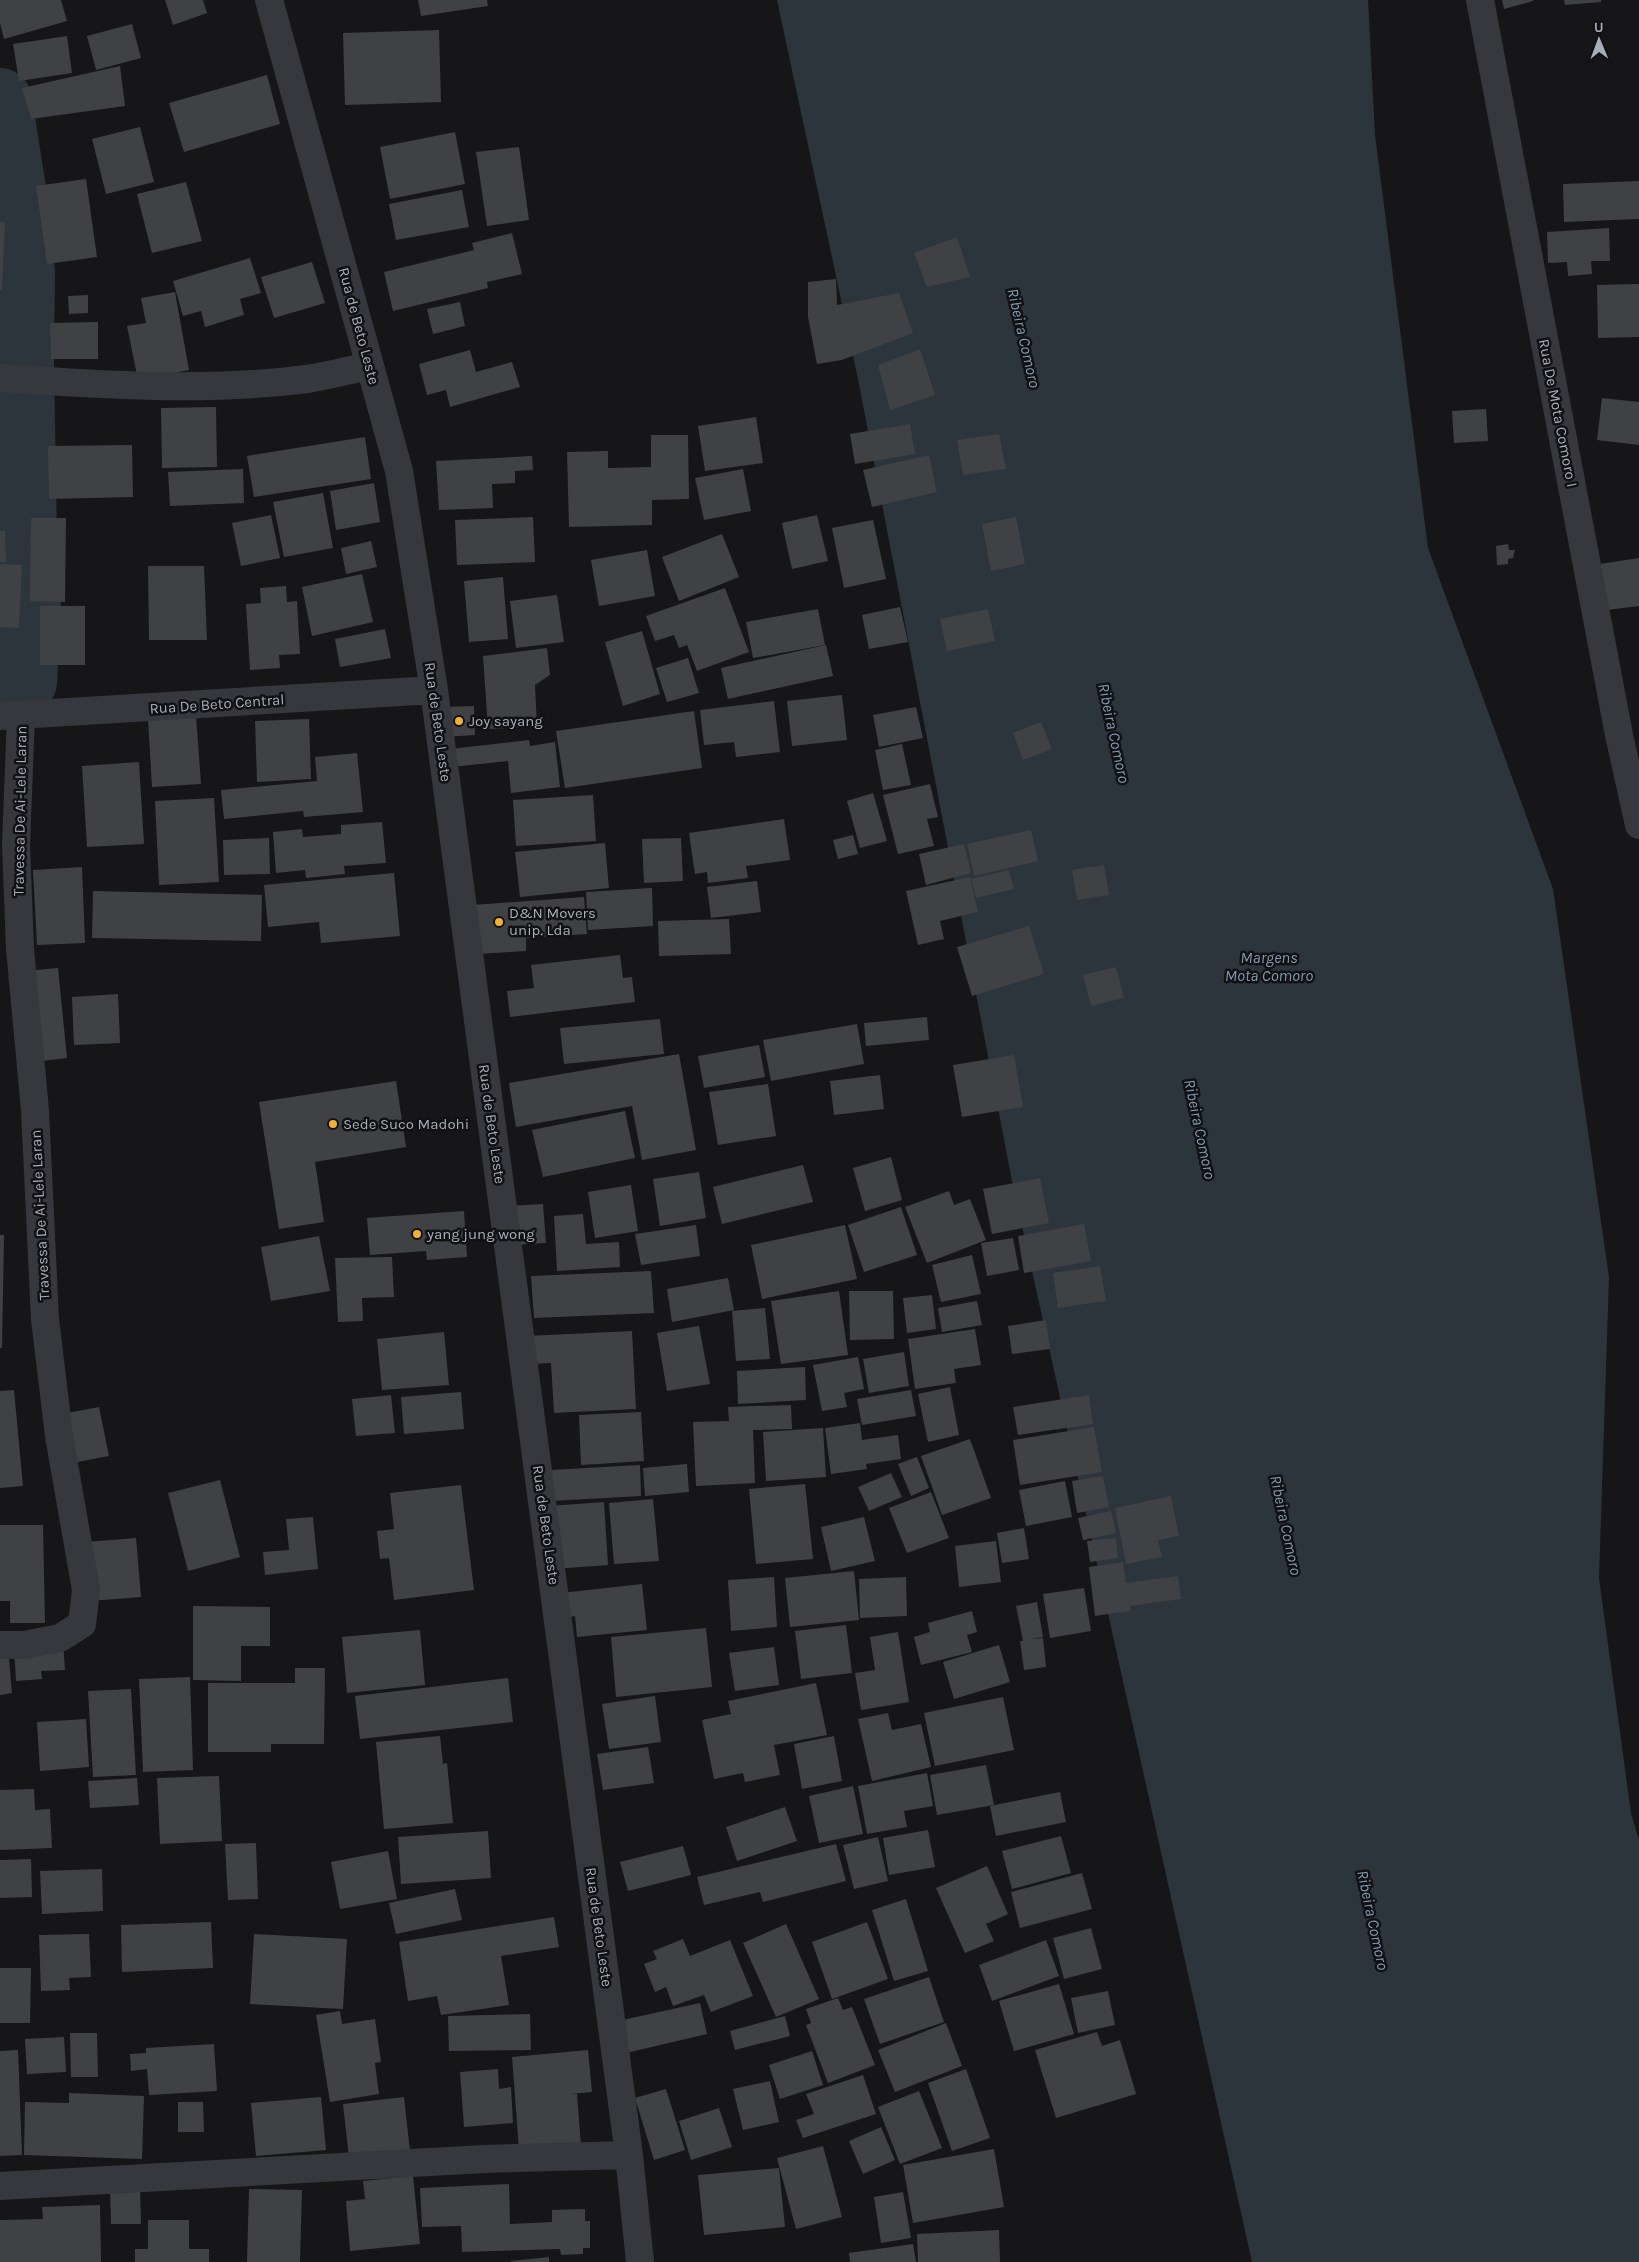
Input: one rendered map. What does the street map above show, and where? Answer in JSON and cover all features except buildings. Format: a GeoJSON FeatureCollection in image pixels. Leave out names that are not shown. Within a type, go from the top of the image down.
{"type":"FeatureCollection","features":[{"type":"Feature","properties":{"kind":"street","name":"Rua de Beto Leste"},"geometry":{"type":"LineString","coordinates":[[269,0],[399,471],[434,690],[630,2156],[640,2262]]}},
{"type":"Feature","properties":{"kind":"street","name":"Rua De Mota Comoro I"},"geometry":{"type":"LineString","coordinates":[[1480,0],[1619,735],[1639,825]]}},
{"type":"Feature","properties":{"kind":"street"},"geometry":{"type":"LineString","coordinates":[[0,378],[84,384],[212,386],[308,379],[370,366]]}},
{"type":"Feature","properties":{"kind":"street","name":"Rua De Beto Central"},"geometry":{"type":"LineString","coordinates":[[10,716],[434,690]]}},
{"type":"Feature","properties":{"kind":"street","name":"Travessa De Ai-Lele Laran"},"geometry":{"type":"LineString","coordinates":[[0,1645],[24,1645],[60,1638],[82,1624],[86,1590],[58,1436],[45,1319],[35,1110],[20,949],[10,716]]}},
{"type":"Feature","properties":{"kind":"street"},"geometry":{"type":"LineString","coordinates":[[0,2186],[484,2159],[630,2156]]}},
{"type":"Feature","properties":{"kind":"water","name":"Margens Mota Comoro"},"geometry":{"type":"Polygon","coordinates":[[[777,0],[1368,0],[1375,135],[1428,548],[1553,889],[1609,1277],[1599,1578],[1631,1813],[1639,1840],[1639,2262],[1252,2262],[1012,1181],[858,379],[777,0]]]}},
{"type":"Feature","properties":{"kind":"waterway"},"geometry":{"type":"LineString","coordinates":[[0,100],[16,202],[23,273],[22,367],[25,537],[29,605],[25,682]]}},
{"type":"Feature","properties":{"kind":"place","name":"Joy sayang"},"geometry":{"type":"Point","coordinates":[459,721]}},
{"type":"Feature","properties":{"kind":"place","name":"D&N Movers unip. Lda"},"geometry":{"type":"Point","coordinates":[499,922]}},
{"type":"Feature","properties":{"kind":"place","name":"Sede Suco Madohi"},"geometry":{"type":"Point","coordinates":[333,1124]}},
{"type":"Feature","properties":{"kind":"place","name":"yang jung wong"},"geometry":{"type":"Point","coordinates":[417,1234]}},
{"type":"Feature","properties":{"kind":"water label","name":"Ribeira Comoro"},"geometry":{"type":"Point","coordinates":[1024,338]}},
{"type":"Feature","properties":{"kind":"water label","name":"Ribeira Comoro"},"geometry":{"type":"Point","coordinates":[1114,733]}},
{"type":"Feature","properties":{"kind":"water label","name":"Ribeira Comoro"},"geometry":{"type":"Point","coordinates":[1200,1129]}},
{"type":"Feature","properties":{"kind":"water label","name":"Ribeira Comoro"},"geometry":{"type":"Point","coordinates":[1286,1525]}},
{"type":"Feature","properties":{"kind":"water label","name":"Ribeira Comoro"},"geometry":{"type":"Point","coordinates":[1373,1920]}}]}
